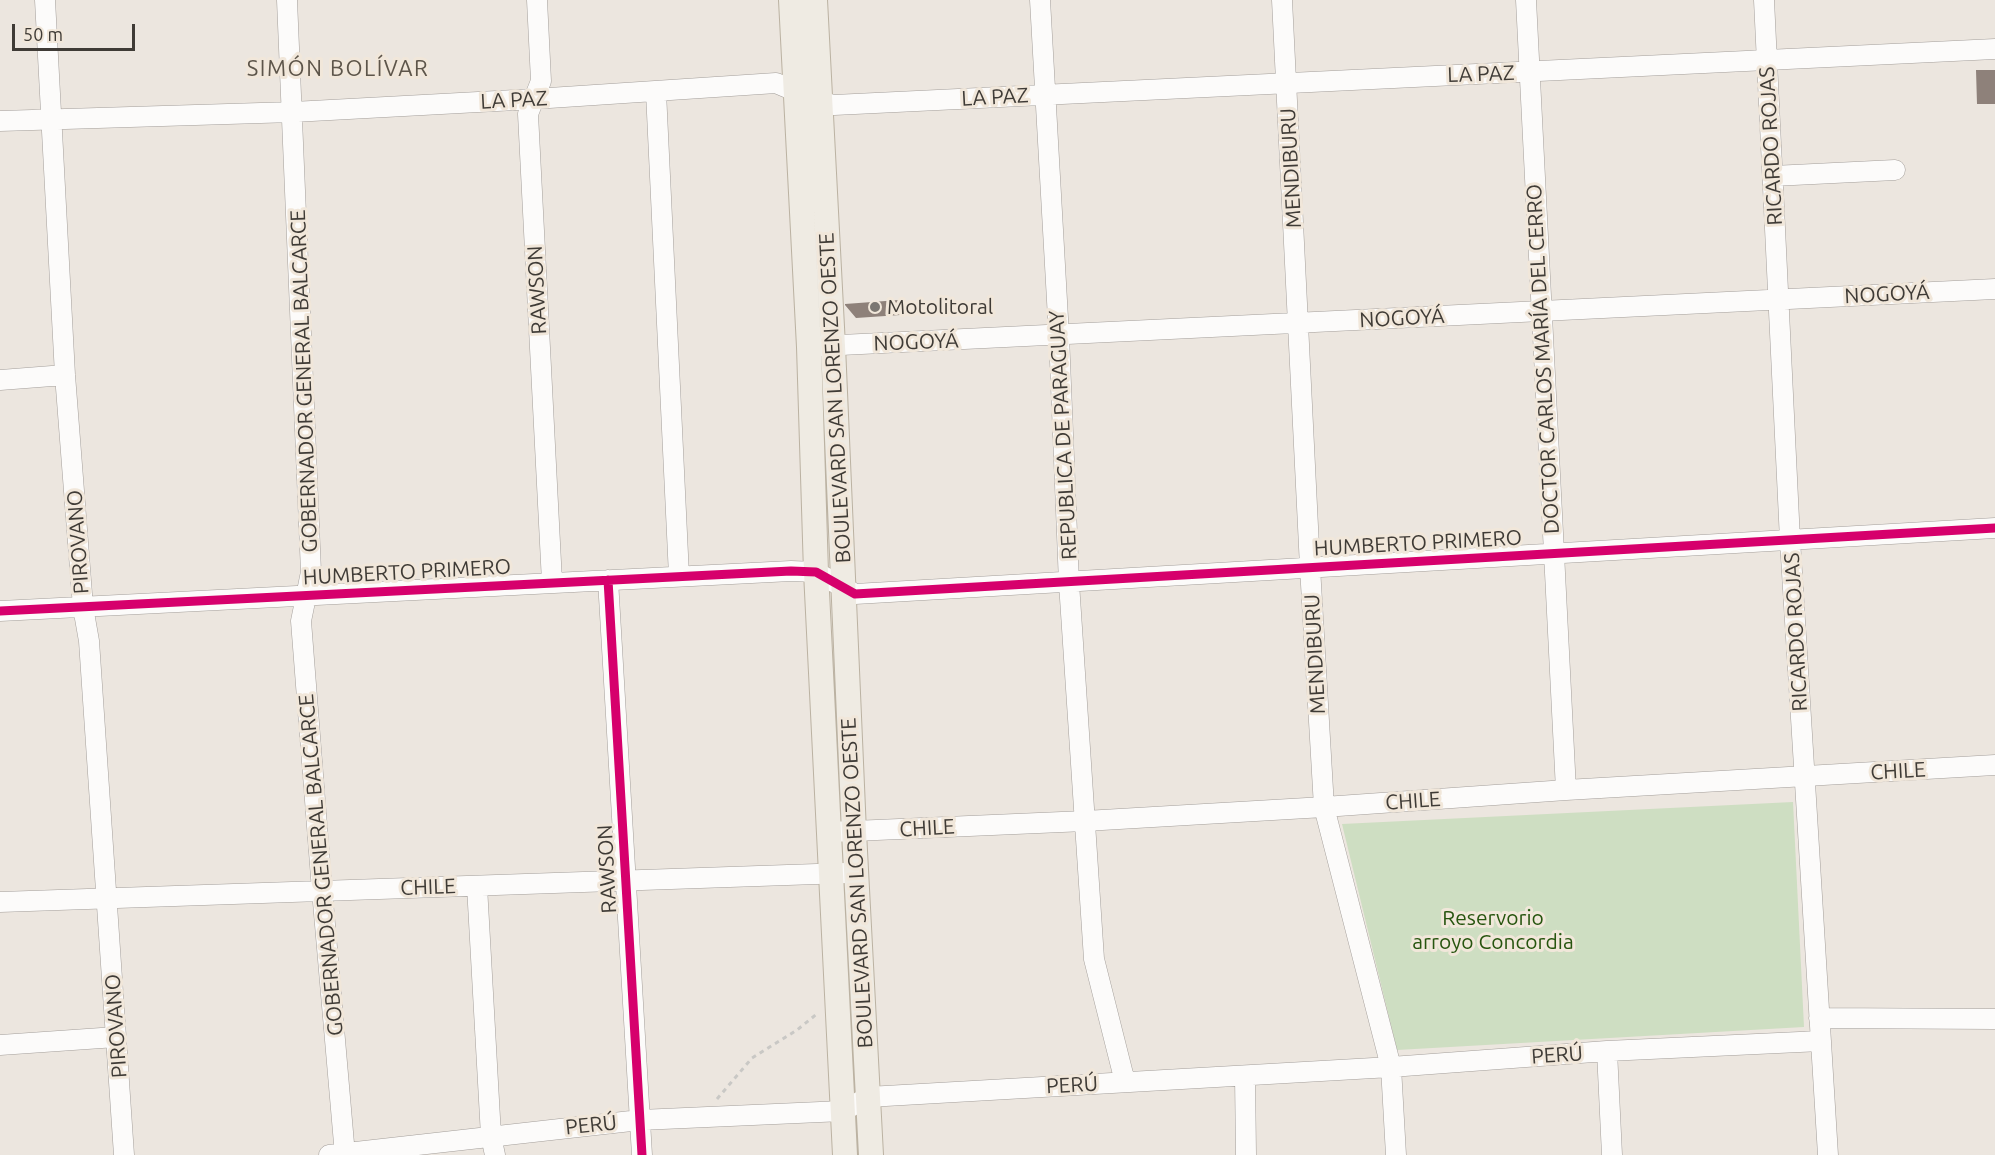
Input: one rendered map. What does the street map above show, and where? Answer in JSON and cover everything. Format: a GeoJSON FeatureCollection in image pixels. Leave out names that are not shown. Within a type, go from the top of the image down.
{"type":"FeatureCollection","features":[{"type":"Feature","properties":{"kind":"main road","name":"BOULEVARD SAN LORENZO OESTE"},"geometry":{"type":"LineString","coordinates":[[791,0],[845,1155]]}},
{"type":"Feature","properties":{"kind":"main road","name":"BOULEVARD SAN LORENZO OESTE"},"geometry":{"type":"LineString","coordinates":[[815,0],[871,1155]]}},
{"type":"Feature","properties":{"kind":"street","name":"PIROVANO"},"geometry":{"type":"LineString","coordinates":[[45,0],[65,375],[83,607],[89,640],[124,1155]]}},
{"type":"Feature","properties":{"kind":"street","name":"GOBERNADOR GENERAL BALCARCE"},"geometry":{"type":"LineString","coordinates":[[288,0],[311,572],[301,621],[340,1154]]}},
{"type":"Feature","properties":{"kind":"street","name":"RAWSON"},"geometry":{"type":"LineString","coordinates":[[537,0],[541,81],[528,114],[552,582]]}},
{"type":"Feature","properties":{"kind":"street","name":"REPUBLICA DE PARAGUAY"},"geometry":{"type":"LineString","coordinates":[[1040,0],[1059,336],[1069,583],[1094,959],[1125,1082]]}},
{"type":"Feature","properties":{"kind":"street","name":"MENDIBURU"},"geometry":{"type":"LineString","coordinates":[[1282,0],[1324,807],[1391,1067],[1396,1155]]}},
{"type":"Feature","properties":{"kind":"street","name":"DOCTOR CARLOS MARÍA DEL CERRO"},"geometry":{"type":"LineString","coordinates":[[1526,0],[1566,790]]}},
{"type":"Feature","properties":{"kind":"street","name":"RICARDO ROJAS"},"geometry":{"type":"LineString","coordinates":[[1764,0],[1790,540],[1828,1155]]}},
{"type":"Feature","properties":{"kind":"street","name":"LA PAZ"},"geometry":{"type":"LineString","coordinates":[[0,121],[293,112],[776,83],[821,102],[834,105],[1995,49]]}},
{"type":"Feature","properties":{"kind":"street"},"geometry":{"type":"LineString","coordinates":[[656,92],[679,576]]}},
{"type":"Feature","properties":{"kind":"street"},"geometry":{"type":"LineString","coordinates":[[1773,176],[1895,170]]}},
{"type":"Feature","properties":{"kind":"street","name":"NOGOYÁ"},"geometry":{"type":"LineString","coordinates":[[809,347],[1995,289]]}},
{"type":"Feature","properties":{"kind":"street"},"geometry":{"type":"LineString","coordinates":[[0,380],[65,375]]}},
{"type":"Feature","properties":{"kind":"street","name":"HUMBERTO PRIMERO"},"geometry":{"type":"LineString","coordinates":[[843,588],[855,594],[1069,583],[1995,528]]}},
{"type":"Feature","properties":{"kind":"street"},"geometry":{"type":"LineString","coordinates":[[816,572],[843,588]]}},
{"type":"Feature","properties":{"kind":"street","name":"HUMBERTO PRIMERO"},"geometry":{"type":"LineString","coordinates":[[0,611],[552,582],[816,572]]}},
{"type":"Feature","properties":{"kind":"street","name":"RAWSON"},"geometry":{"type":"LineString","coordinates":[[608,580],[642,1155]]}},
{"type":"Feature","properties":{"kind":"street","name":"CHILE"},"geometry":{"type":"LineString","coordinates":[[830,832],[1085,821],[1995,765]]}},
{"type":"Feature","properties":{"kind":"street","name":"CHILE"},"geometry":{"type":"LineString","coordinates":[[0,902],[856,873]]}},
{"type":"Feature","properties":{"kind":"street"},"geometry":{"type":"LineString","coordinates":[[477,885],[491,1136],[495,1155]]}},
{"type":"Feature","properties":{"kind":"street"},"geometry":{"type":"LineString","coordinates":[[1819,1018],[1995,1019]]}},
{"type":"Feature","properties":{"kind":"street"},"geometry":{"type":"LineString","coordinates":[[0,1045],[116,1037]]}},
{"type":"Feature","properties":{"kind":"street","name":"PERÚ"},"geometry":{"type":"LineString","coordinates":[[340,1154],[640,1120],[843,1111],[868,1097],[1391,1067],[1607,1051],[1821,1041]]}},
{"type":"Feature","properties":{"kind":"street"},"geometry":{"type":"LineString","coordinates":[[1607,1051],[1612,1155]]}},
{"type":"Feature","properties":{"kind":"street"},"geometry":{"type":"LineString","coordinates":[[1245,1076],[1246,1155]]}},
{"type":"Feature","properties":{"kind":"path"},"geometry":{"type":"LineString","coordinates":[[703,1116],[752,1058],[797,1030],[837,997]]}},
{"type":"Feature","properties":{"kind":"green space","name":"Reservorio arroyo Concordia"},"geometry":{"type":"Polygon","coordinates":[[[1793,802],[1804,1027],[1397,1050],[1342,824],[1793,802]]]}},
{"type":"Feature","properties":{"kind":"building"},"geometry":{"type":"Polygon","coordinates":[[[1976,70],[1995,70],[1995,104],[1977,104],[1976,70]]]}},
{"type":"Feature","properties":{"kind":"building","name":"Motolitoral"},"geometry":{"type":"Polygon","coordinates":[[[899,300],[900,315],[856,318],[845,305],[845,304],[899,300]]]}},
{"type":"Feature","properties":{"kind":"cycle path"},"geometry":{"type":"LineString","coordinates":[[0,611],[791,571],[816,572],[855,594],[1995,528]]}},
{"type":"Feature","properties":{"kind":"cycle path"},"geometry":{"type":"LineString","coordinates":[[608,580],[642,1155]]}},
{"type":"Feature","properties":{"kind":"place","name":"Motolitoral"},"geometry":{"type":"Point","coordinates":[875,307]}},
{"type":"Feature","properties":{"kind":"district","name":"SIMÓN BOLÍVAR"},"geometry":{"type":"Point","coordinates":[338,69]}}]}
